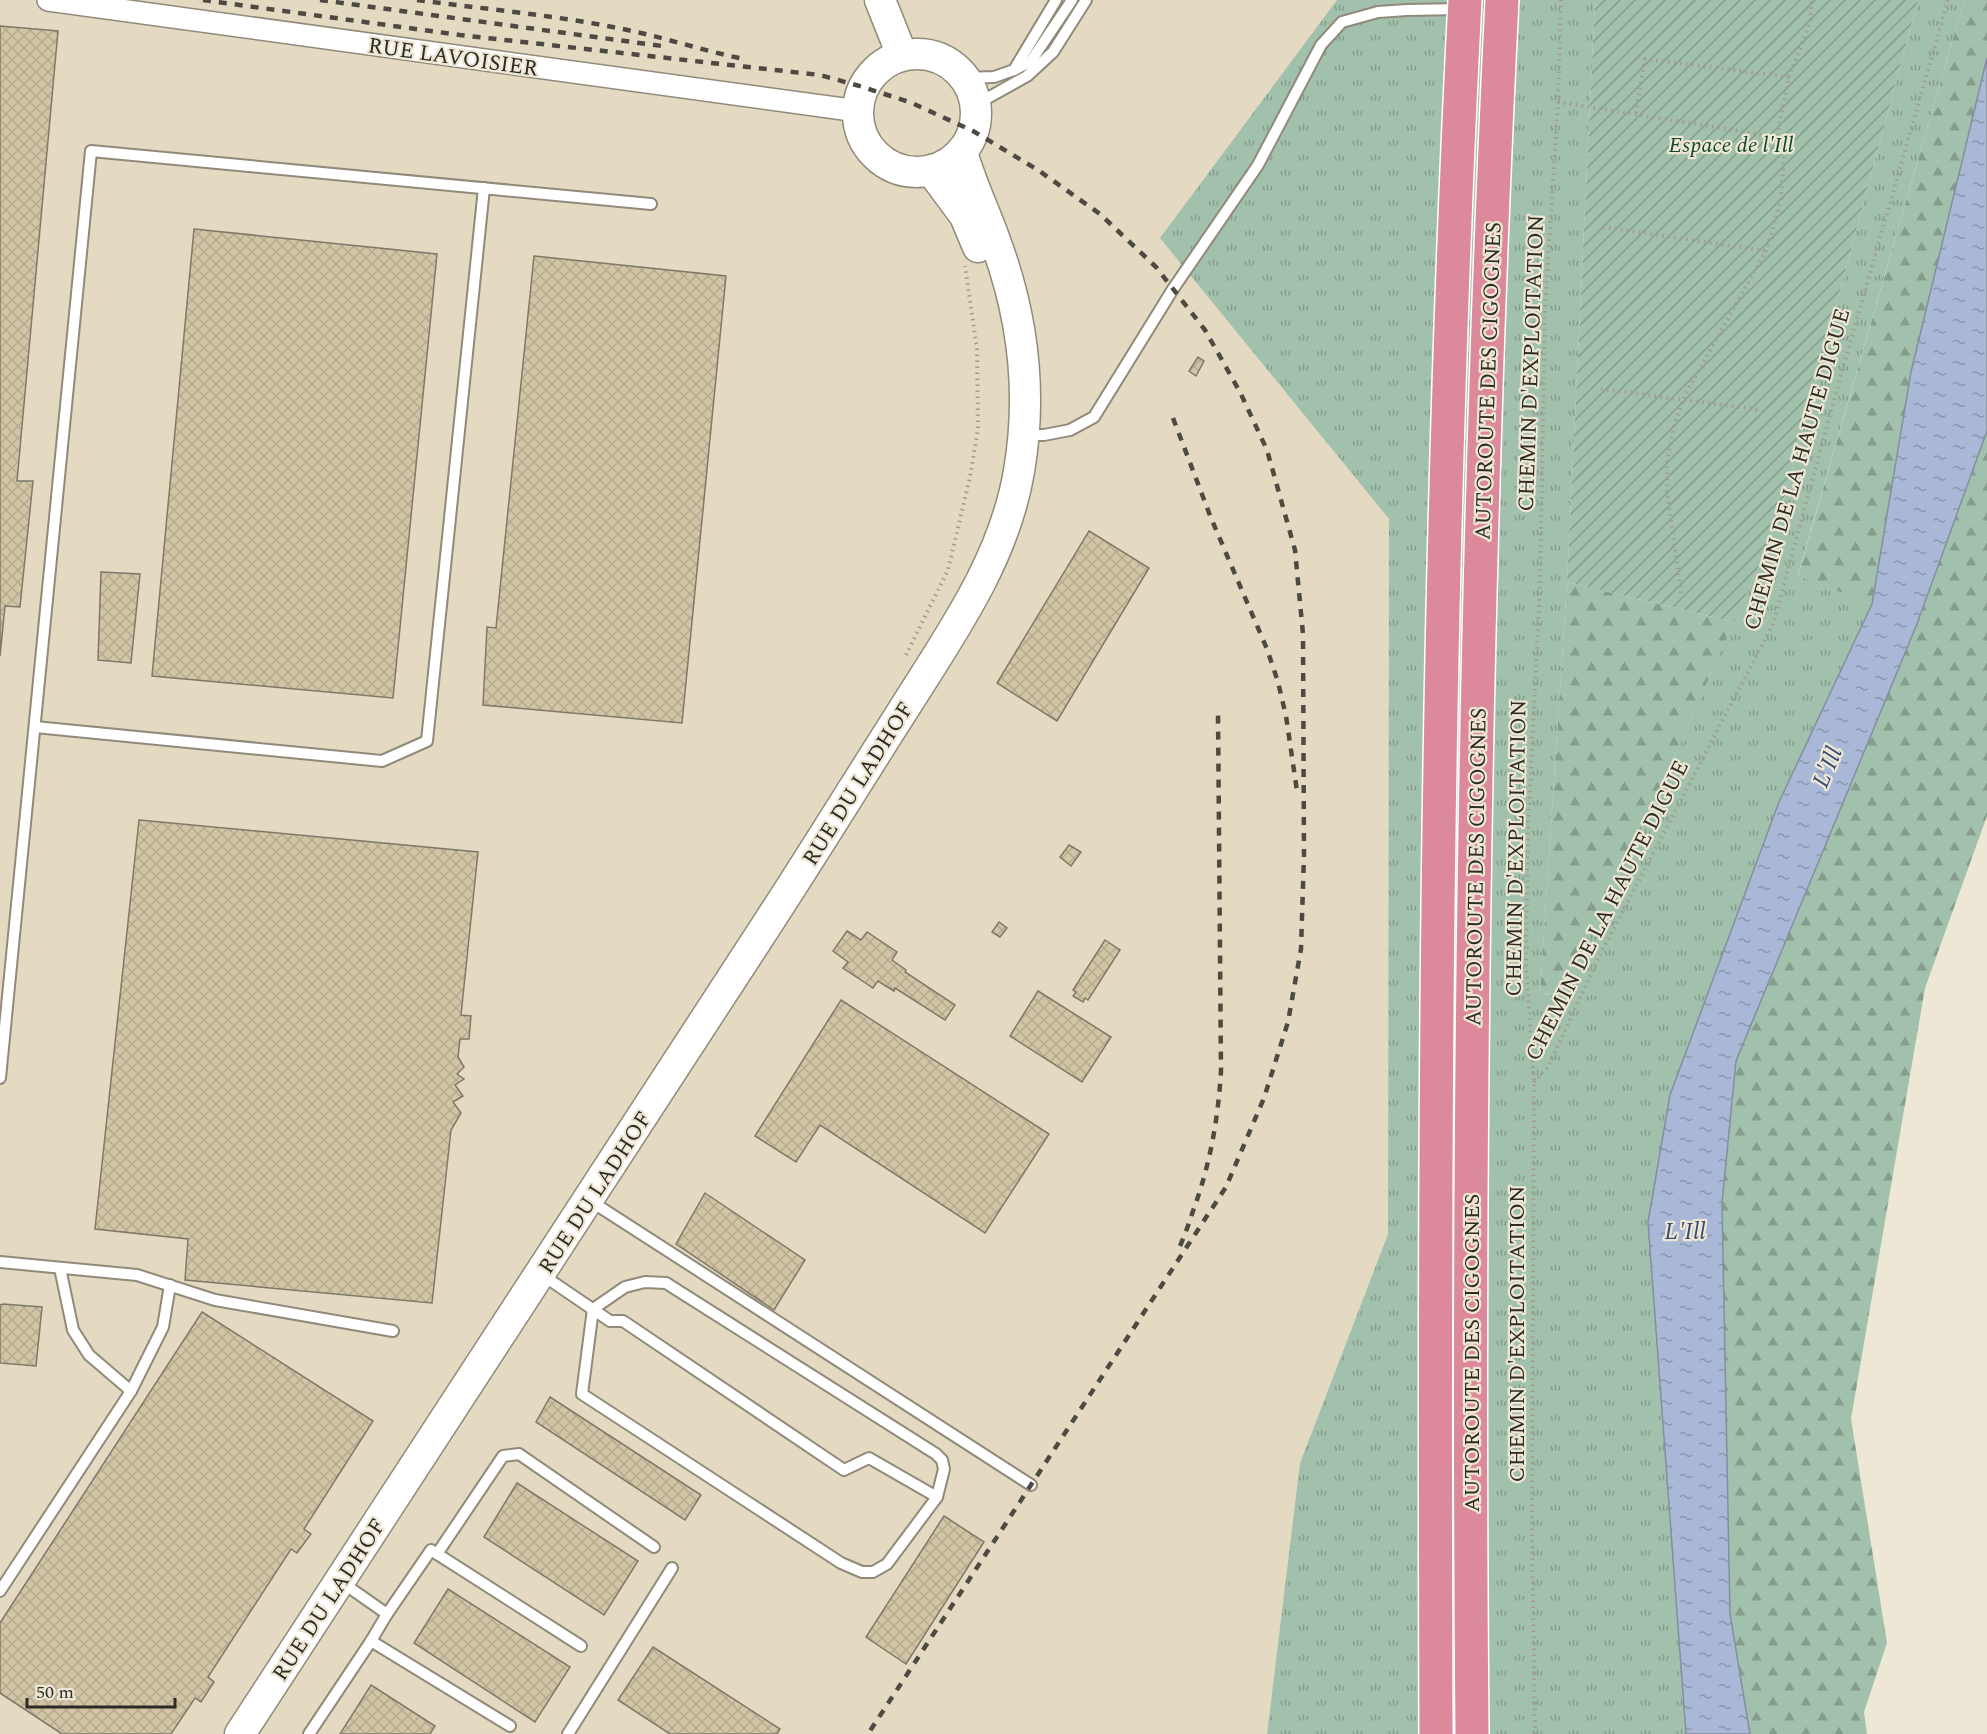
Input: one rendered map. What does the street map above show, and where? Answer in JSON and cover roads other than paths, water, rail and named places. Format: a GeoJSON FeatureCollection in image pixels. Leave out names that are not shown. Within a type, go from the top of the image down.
{"type":"FeatureCollection","features":[{"type":"Feature","properties":{"kind":"highway","name":"AUTOROUTE DES CIGOGNES"},"geometry":{"type":"LineString","coordinates":[[1473,1734],[1470,1506],[1472,1019],[1482,520],[1490,252],[1502,0]]}},
{"type":"Feature","properties":{"kind":"highway","name":"AUTOROUTE DES CIGOGNES"},"geometry":{"type":"LineString","coordinates":[[1436,1734],[1437,1018],[1445,522],[1465,5]]}},
{"type":"Feature","properties":{"kind":"main road"},"geometry":{"type":"LineString","coordinates":[[880,0],[902,55]]}},
{"type":"Feature","properties":{"kind":"main road"},"geometry":{"type":"LineString","coordinates":[[929,54],[954,66],[972,88],[977,113],[973,132],[962,152],[947,164],[931,170],[908,171],[885,162],[864,140],[858,111],[863,87],[877,69],[902,55],[929,54]]}},
{"type":"Feature","properties":{"kind":"main road","name":"RUE DU LADHOF"},"geometry":{"type":"LineString","coordinates":[[240,1734],[799,876],[968,606],[1003,536],[1019,472],[1023,435],[1025,383],[1021,339],[1011,290],[997,245],[969,178],[962,152]]}},
{"type":"Feature","properties":{"kind":"main road","name":"RUE DU LADHOF"},"geometry":{"type":"LineString","coordinates":[[931,170],[965,216],[977,243],[993,292],[1005,372],[1005,438],[989,533],[966,598],[943,647]]}},
{"type":"Feature","properties":{"kind":"street","name":"RUE LAVOISIER"},"geometry":{"type":"LineString","coordinates":[[48,0],[858,111]]}},
{"type":"Feature","properties":{"kind":"lane"},"geometry":{"type":"LineString","coordinates":[[1014,70],[1056,0]]}},
{"type":"Feature","properties":{"kind":"lane"},"geometry":{"type":"LineString","coordinates":[[964,78],[994,77],[1031,61],[1072,0]]}},
{"type":"Feature","properties":{"kind":"lane"},"geometry":{"type":"LineString","coordinates":[[975,105],[1027,76],[1053,52],[1086,0]]}},
{"type":"Feature","properties":{"kind":"lane"},"geometry":{"type":"LineString","coordinates":[[1023,435],[1044,435],[1070,430],[1094,417],[1173,289],[1258,165],[1321,45],[1342,22],[1378,12],[1465,5]]}},
{"type":"Feature","properties":{"kind":"lane"},"geometry":{"type":"LineString","coordinates":[[0,1078],[91,151],[651,204]]}},
{"type":"Feature","properties":{"kind":"lane"},"geometry":{"type":"LineString","coordinates":[[35,727],[382,761],[427,741],[484,188]]}},
{"type":"Feature","properties":{"kind":"lane"},"geometry":{"type":"LineString","coordinates":[[589,1200],[1030,1485]]}},
{"type":"Feature","properties":{"kind":"lane"},"geometry":{"type":"LineString","coordinates":[[0,1262],[136,1275],[215,1300],[393,1331]]}},
{"type":"Feature","properties":{"kind":"lane"},"geometry":{"type":"LineString","coordinates":[[60,1268],[73,1330],[89,1355],[131,1391]]}},
{"type":"Feature","properties":{"kind":"lane"},"geometry":{"type":"LineString","coordinates":[[541,1274],[610,1321],[623,1321],[844,1470],[869,1458],[937,1497]]}},
{"type":"Feature","properties":{"kind":"lane"},"geometry":{"type":"LineString","coordinates":[[645,1281],[666,1283],[936,1454],[942,1461],[944,1469],[937,1497],[887,1564],[873,1572],[862,1572],[841,1563],[582,1394],[593,1309],[624,1287],[645,1281]]}},
{"type":"Feature","properties":{"kind":"lane"},"geometry":{"type":"LineString","coordinates":[[0,1591],[131,1391],[163,1328],[170,1286]]}},
{"type":"Feature","properties":{"kind":"lane"},"geometry":{"type":"LineString","coordinates":[[437,1554],[503,1456],[519,1454],[654,1547]]}},
{"type":"Feature","properties":{"kind":"lane"},"geometry":{"type":"LineString","coordinates":[[309,1734],[431,1550],[581,1646]]}},
{"type":"Feature","properties":{"kind":"lane"},"geometry":{"type":"LineString","coordinates":[[568,1734],[672,1568]]}},
{"type":"Feature","properties":{"kind":"lane"},"geometry":{"type":"LineString","coordinates":[[340,1581],[387,1614]]}},
{"type":"Feature","properties":{"kind":"lane"},"geometry":{"type":"LineString","coordinates":[[371,1641],[510,1726]]}},
{"type":"Feature","properties":{"kind":"water","name":"L'Ill"},"geometry":{"type":"Polygon","coordinates":[[[1987,58],[1987,431],[1917,624],[1736,1061],[1722,1203],[1730,1614],[1750,1734],[1686,1734],[1648,1222],[1670,1095],[1779,802],[1872,604],[1911,372],[1987,58]]]}},
{"type":"Feature","properties":{"kind":"railway"},"geometry":{"type":"LineString","coordinates":[[203,0],[460,35],[820,75],[912,103],[973,131],[1038,170],[1100,214],[1156,267],[1205,330],[1240,392],[1267,450],[1295,550],[1303,634],[1304,855],[1301,949],[1288,1022],[1264,1098],[1226,1187],[868,1734]]}},
{"type":"Feature","properties":{"kind":"railway"},"geometry":{"type":"LineString","coordinates":[[320,0],[662,46]]}},
{"type":"Feature","properties":{"kind":"railway"},"geometry":{"type":"LineString","coordinates":[[417,0],[613,27],[744,59]]}},
{"type":"Feature","properties":{"kind":"railway"},"geometry":{"type":"LineString","coordinates":[[1173,418],[1211,518],[1267,649],[1278,682],[1286,716],[1297,791]]}},
{"type":"Feature","properties":{"kind":"railway"},"geometry":{"type":"LineString","coordinates":[[1180,1246],[1209,1159],[1218,1107],[1221,1071],[1218,714]]}},
{"type":"Feature","properties":{"kind":"park label","name":"Espace de l'Ill"},"geometry":{"type":"Point","coordinates":[1731,144]}}]}
